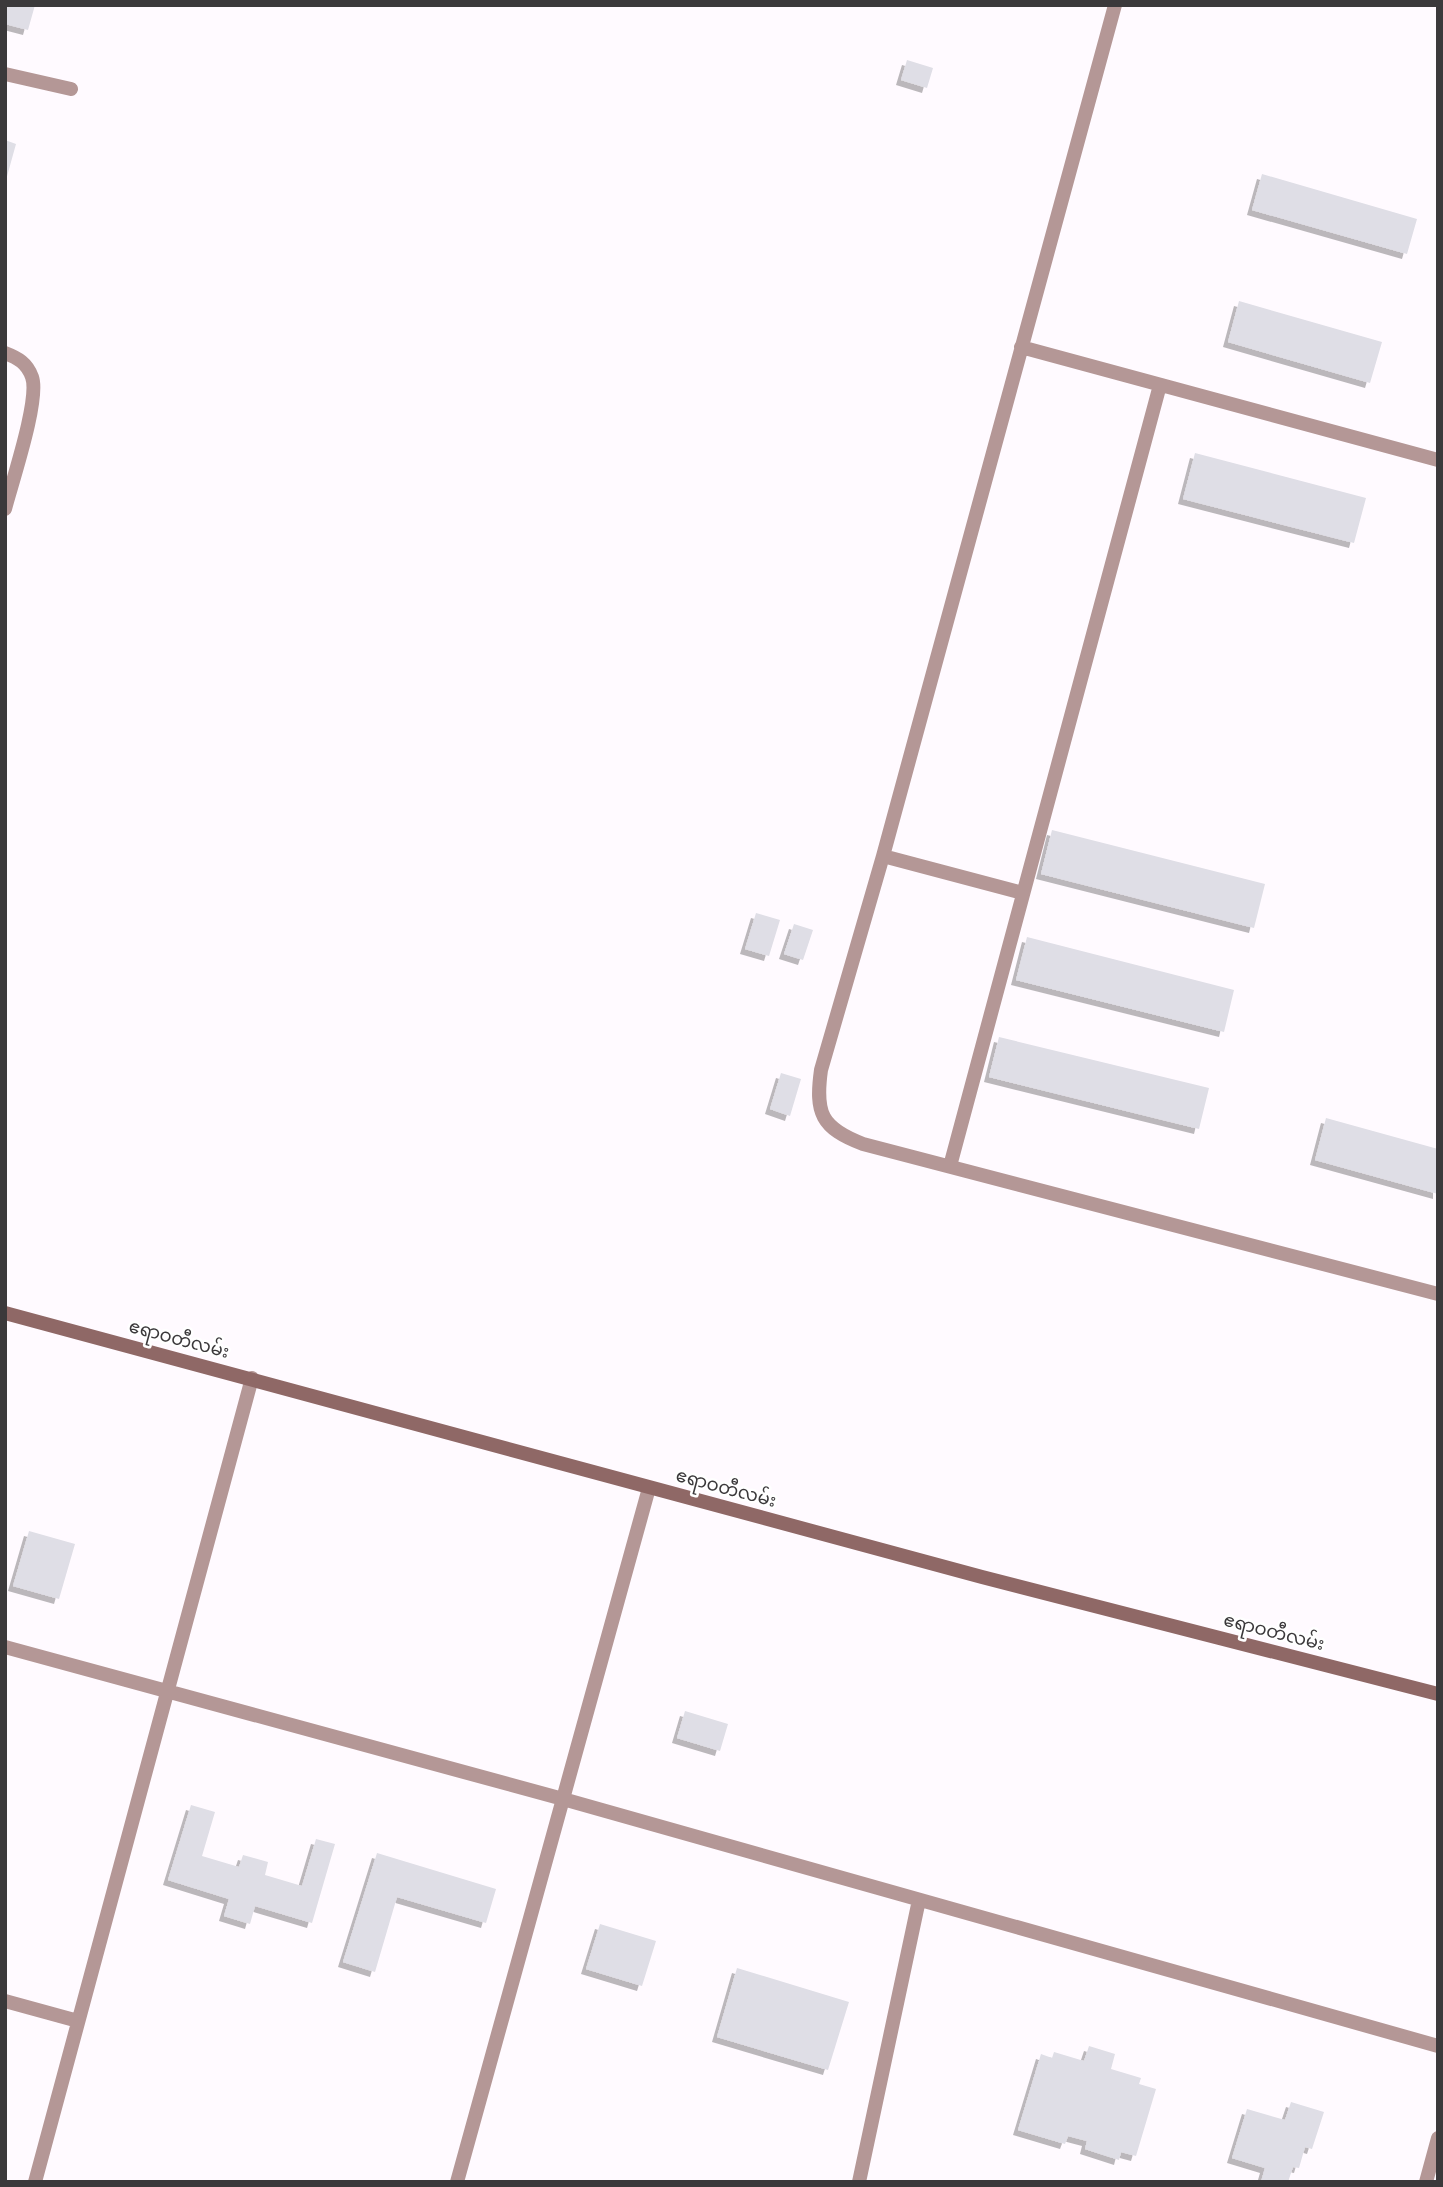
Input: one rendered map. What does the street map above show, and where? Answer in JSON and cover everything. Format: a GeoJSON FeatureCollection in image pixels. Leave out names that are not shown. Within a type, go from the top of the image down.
{"type":"FeatureCollection","features":[{"type":"Feature","properties":{"kind":"street"},"geometry":{"type":"LineString","coordinates":[[1115,5],[883,856],[821,1070],[817,1100],[826,1123],[840,1135],[1438,1294]]}},
{"type":"Feature","properties":{"kind":"street"},"geometry":{"type":"LineString","coordinates":[[5,74],[71,89]]}},
{"type":"Feature","properties":{"kind":"street"},"geometry":{"type":"LineString","coordinates":[[1021,348],[1438,460]]}},
{"type":"Feature","properties":{"kind":"street"},"geometry":{"type":"LineString","coordinates":[[5,353],[23,361],[33,379],[32,406],[5,509]]}},
{"type":"Feature","properties":{"kind":"street"},"geometry":{"type":"LineString","coordinates":[[950,1166],[1160,385]]}},
{"type":"Feature","properties":{"kind":"street"},"geometry":{"type":"LineString","coordinates":[[883,856],[1023,893]]}},
{"type":"Feature","properties":{"kind":"street","name":"ဧရာဝတီလမ်း"},"geometry":{"type":"LineString","coordinates":[[5,1313],[649,1488],[1438,1694]]}},
{"type":"Feature","properties":{"kind":"street"},"geometry":{"type":"LineString","coordinates":[[35,2182],[252,1378]]}},
{"type":"Feature","properties":{"kind":"street"},"geometry":{"type":"LineString","coordinates":[[457,2182],[649,1488]]}},
{"type":"Feature","properties":{"kind":"street"},"geometry":{"type":"LineString","coordinates":[[5,1647],[168,1689],[1438,2046]]}},
{"type":"Feature","properties":{"kind":"street"},"geometry":{"type":"LineString","coordinates":[[859,2182],[919,1900]]}},
{"type":"Feature","properties":{"kind":"street"},"geometry":{"type":"LineString","coordinates":[[5,2001],[78,2021]]}},
{"type":"Feature","properties":{"kind":"street"},"geometry":{"type":"LineString","coordinates":[[1426,2182],[1438,2138]]}},
{"type":"Feature","properties":{"kind":"building"},"geometry":{"type":"Polygon","coordinates":[[[5,5],[35,5],[28,30],[5,24],[5,5]]]}},
{"type":"Feature","properties":{"kind":"building"},"geometry":{"type":"Polygon","coordinates":[[[907,60],[933,68],[927,88],[901,80],[907,60]]]}},
{"type":"Feature","properties":{"kind":"building"},"geometry":{"type":"Polygon","coordinates":[[[5,140],[16,144],[6,180],[5,180],[5,140]]]}},
{"type":"Feature","properties":{"kind":"building"},"geometry":{"type":"Polygon","coordinates":[[[1262,174],[1417,219],[1407,254],[1252,210],[1262,174]]]}},
{"type":"Feature","properties":{"kind":"building"},"geometry":{"type":"Polygon","coordinates":[[[1239,301],[1382,342],[1370,383],[1228,342],[1239,301]]]}},
{"type":"Feature","properties":{"kind":"building"},"geometry":{"type":"Polygon","coordinates":[[[1195,453],[1366,498],[1354,543],[1183,499],[1195,453]]]}},
{"type":"Feature","properties":{"kind":"building"},"geometry":{"type":"Polygon","coordinates":[[[1052,830],[1265,884],[1254,928],[1041,874],[1052,830]]]}},
{"type":"Feature","properties":{"kind":"building"},"geometry":{"type":"Polygon","coordinates":[[[756,913],[780,920],[769,956],[745,949],[756,913]]]}},
{"type":"Feature","properties":{"kind":"building"},"geometry":{"type":"Polygon","coordinates":[[[794,924],[813,930],[803,960],[784,954],[794,924]]]}},
{"type":"Feature","properties":{"kind":"building"},"geometry":{"type":"Polygon","coordinates":[[[1027,937],[1234,990],[1224,1032],[1016,980],[1027,937]]]}},
{"type":"Feature","properties":{"kind":"building"},"geometry":{"type":"Polygon","coordinates":[[[999,1037],[1209,1088],[1199,1129],[989,1077],[999,1037]]]}},
{"type":"Feature","properties":{"kind":"building"},"geometry":{"type":"Polygon","coordinates":[[[781,1073],[801,1079],[790,1116],[770,1109],[781,1073]]]}},
{"type":"Feature","properties":{"kind":"building"},"geometry":{"type":"Polygon","coordinates":[[[1326,1118],[1438,1149],[1438,1194],[1315,1160],[1326,1118]]]}},
{"type":"Feature","properties":{"kind":"building"},"geometry":{"type":"Polygon","coordinates":[[[29,1531],[75,1544],[59,1599],[13,1586],[29,1531]]]}},
{"type":"Feature","properties":{"kind":"building"},"geometry":{"type":"Polygon","coordinates":[[[685,1711],[728,1724],[720,1751],[677,1738],[685,1711]]]}},
{"type":"Feature","properties":{"kind":"building"},"geometry":{"type":"Polygon","coordinates":[[[191,1805],[215,1812],[202,1856],[239,1867],[243,1855],[268,1862],[265,1875],[302,1886],[316,1839],[335,1844],[312,1923],[255,1906],[250,1924],[224,1916],[229,1899],[168,1880],[191,1805]]]}},
{"type":"Feature","properties":{"kind":"building"},"geometry":{"type":"Polygon","coordinates":[[[377,1853],[496,1889],[486,1923],[397,1897],[375,1972],[343,1962],[377,1853]]]}},
{"type":"Feature","properties":{"kind":"building"},"geometry":{"type":"Polygon","coordinates":[[[600,1924],[656,1941],[642,1986],[586,1969],[600,1924]]]}},
{"type":"Feature","properties":{"kind":"building"},"geometry":{"type":"Polygon","coordinates":[[[737,1968],[849,2002],[828,2070],[717,2037],[737,1968]]]}},
{"type":"Feature","properties":{"kind":"building"},"geometry":{"type":"Polygon","coordinates":[[[1089,2046],[1115,2054],[1111,2069],[1141,2078],[1139,2084],[1156,2089],[1136,2156],[1121,2152],[1119,2160],[1085,2149],[1087,2141],[1068,2136],[1065,2144],[1018,2130],[1041,2054],[1052,2058],[1054,2052],[1084,2061],[1089,2046]]]}},
{"type":"Feature","properties":{"kind":"building"},"geometry":{"type":"Polygon","coordinates":[[[1291,2102],[1324,2112],[1312,2149],[1305,2147],[1299,2168],[1293,2167],[1288,2182],[1261,2182],[1265,2168],[1232,2158],[1247,2109],[1285,2120],[1291,2102]]]}}]}
